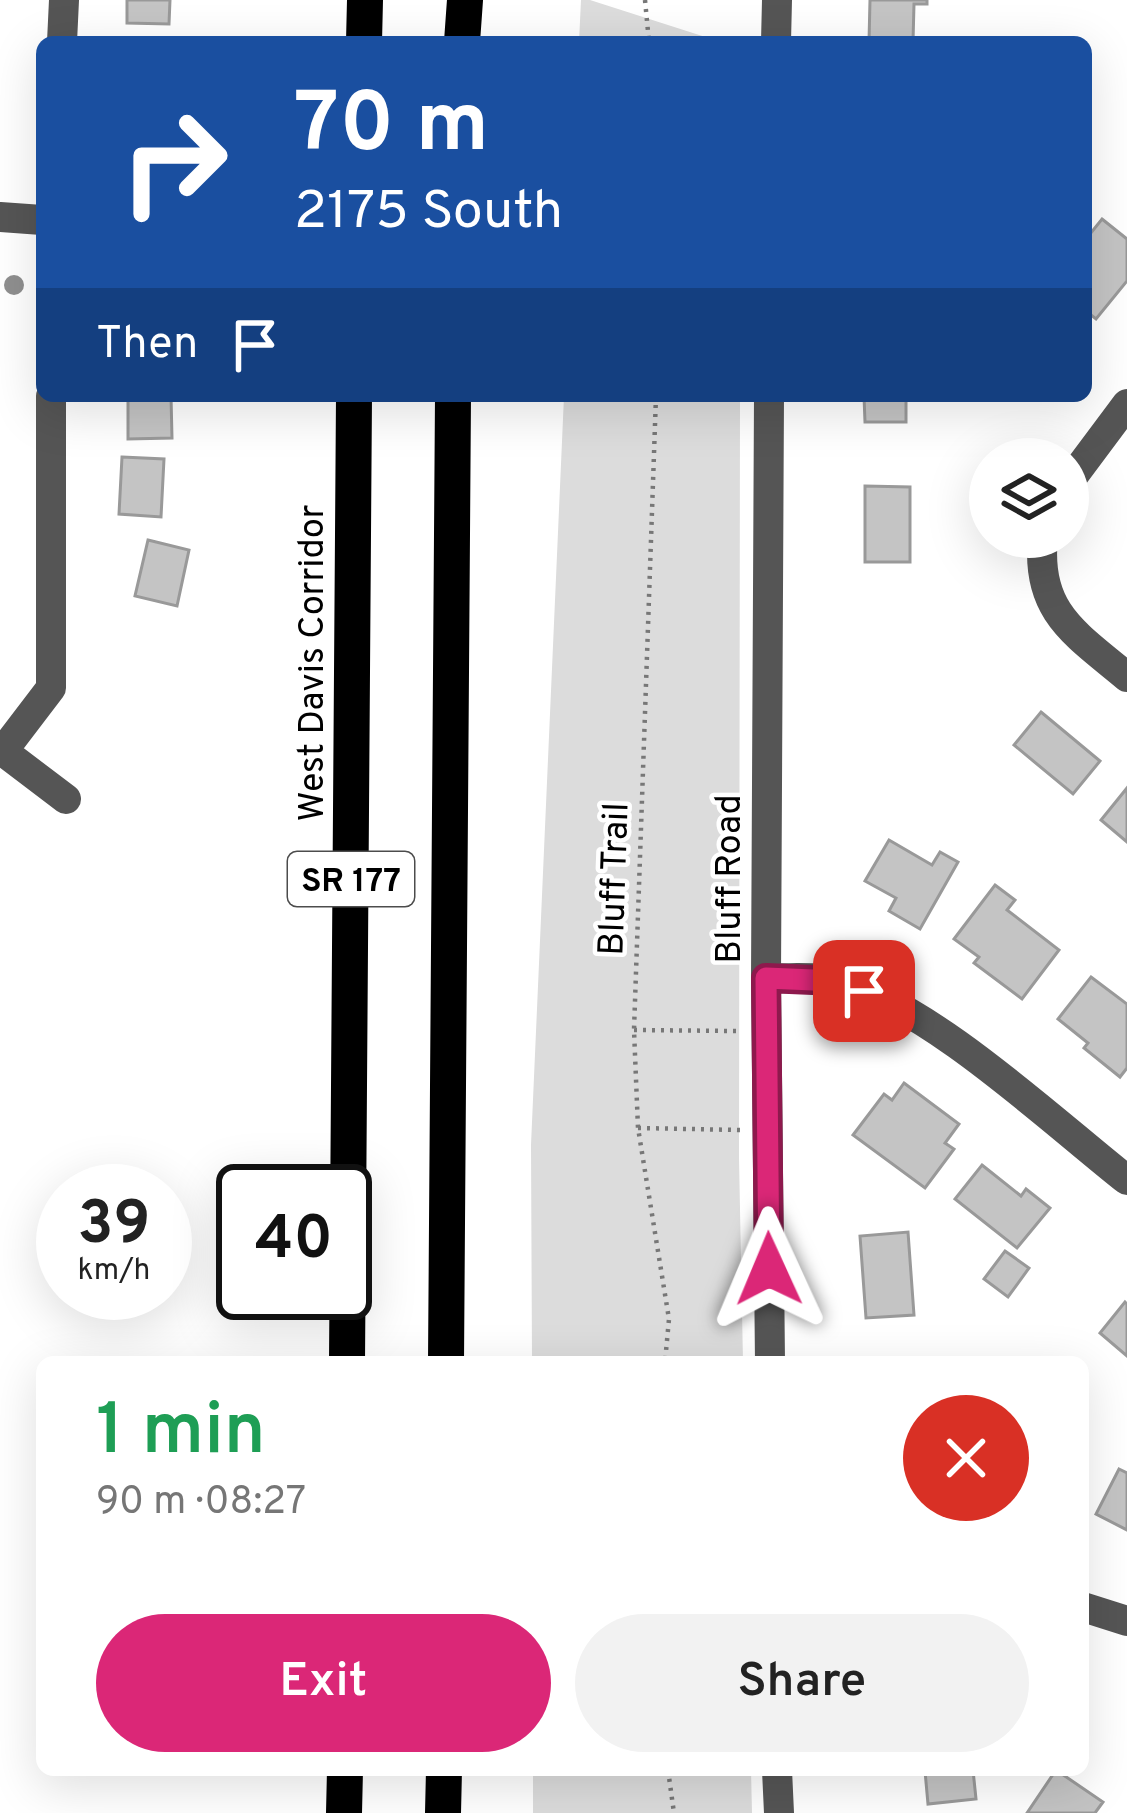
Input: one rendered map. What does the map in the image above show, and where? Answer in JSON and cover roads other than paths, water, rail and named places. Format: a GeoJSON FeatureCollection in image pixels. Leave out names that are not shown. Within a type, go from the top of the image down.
{"type":"FeatureCollection","features":[{"type":"Feature","properties":{"kind":"highway"},"geometry":{"type":"LineString","coordinates":[[364,36],[365,0]]}},
{"type":"Feature","properties":{"kind":"highway"},"geometry":{"type":"LineString","coordinates":[[462,36],[465,0]]}},
{"type":"Feature","properties":{"kind":"highway","name":"West Davis Corridor"},"geometry":{"type":"LineString","coordinates":[[347,1356],[354,402]]}},
{"type":"Feature","properties":{"kind":"highway","name":"SR 177"},"geometry":{"type":"LineString","coordinates":[[446,1356],[453,402]]}},
{"type":"Feature","properties":{"kind":"highway"},"geometry":{"type":"LineString","coordinates":[[344,1813],[345,1776]]}},
{"type":"Feature","properties":{"kind":"highway"},"geometry":{"type":"LineString","coordinates":[[443,1813],[444,1776]]}},
{"type":"Feature","properties":{"kind":"street"},"geometry":{"type":"LineString","coordinates":[[62,36],[64,0]]}},
{"type":"Feature","properties":{"kind":"street"},"geometry":{"type":"LineString","coordinates":[[776,36],[777,0]]}},
{"type":"Feature","properties":{"kind":"street"},"geometry":{"type":"LineString","coordinates":[[0,217],[36,220]]}},
{"type":"Feature","properties":{"kind":"street"},"geometry":{"type":"LineString","coordinates":[[51,402],[51,688],[2,750],[66,799]]}},
{"type":"Feature","properties":{"kind":"street","name":"Bluff Road"},"geometry":{"type":"LineString","coordinates":[[769,402],[770,1356]]}},
{"type":"Feature","properties":{"kind":"street"},"geometry":{"type":"LineString","coordinates":[[1089,455],[1127,404]]}},
{"type":"Feature","properties":{"kind":"street"},"geometry":{"type":"LineString","coordinates":[[1041,558],[1040,569],[1061,621],[1127,677]]}},
{"type":"Feature","properties":{"kind":"street"},"geometry":{"type":"LineString","coordinates":[[766,978],[837,981],[891,1002],[955,1045],[1127,1180]]}},
{"type":"Feature","properties":{"kind":"street"},"geometry":{"type":"LineString","coordinates":[[1089,1609],[1127,1621]]}},
{"type":"Feature","properties":{"kind":"street"},"geometry":{"type":"LineString","coordinates":[[777,1776],[778,1813]]}}]}
